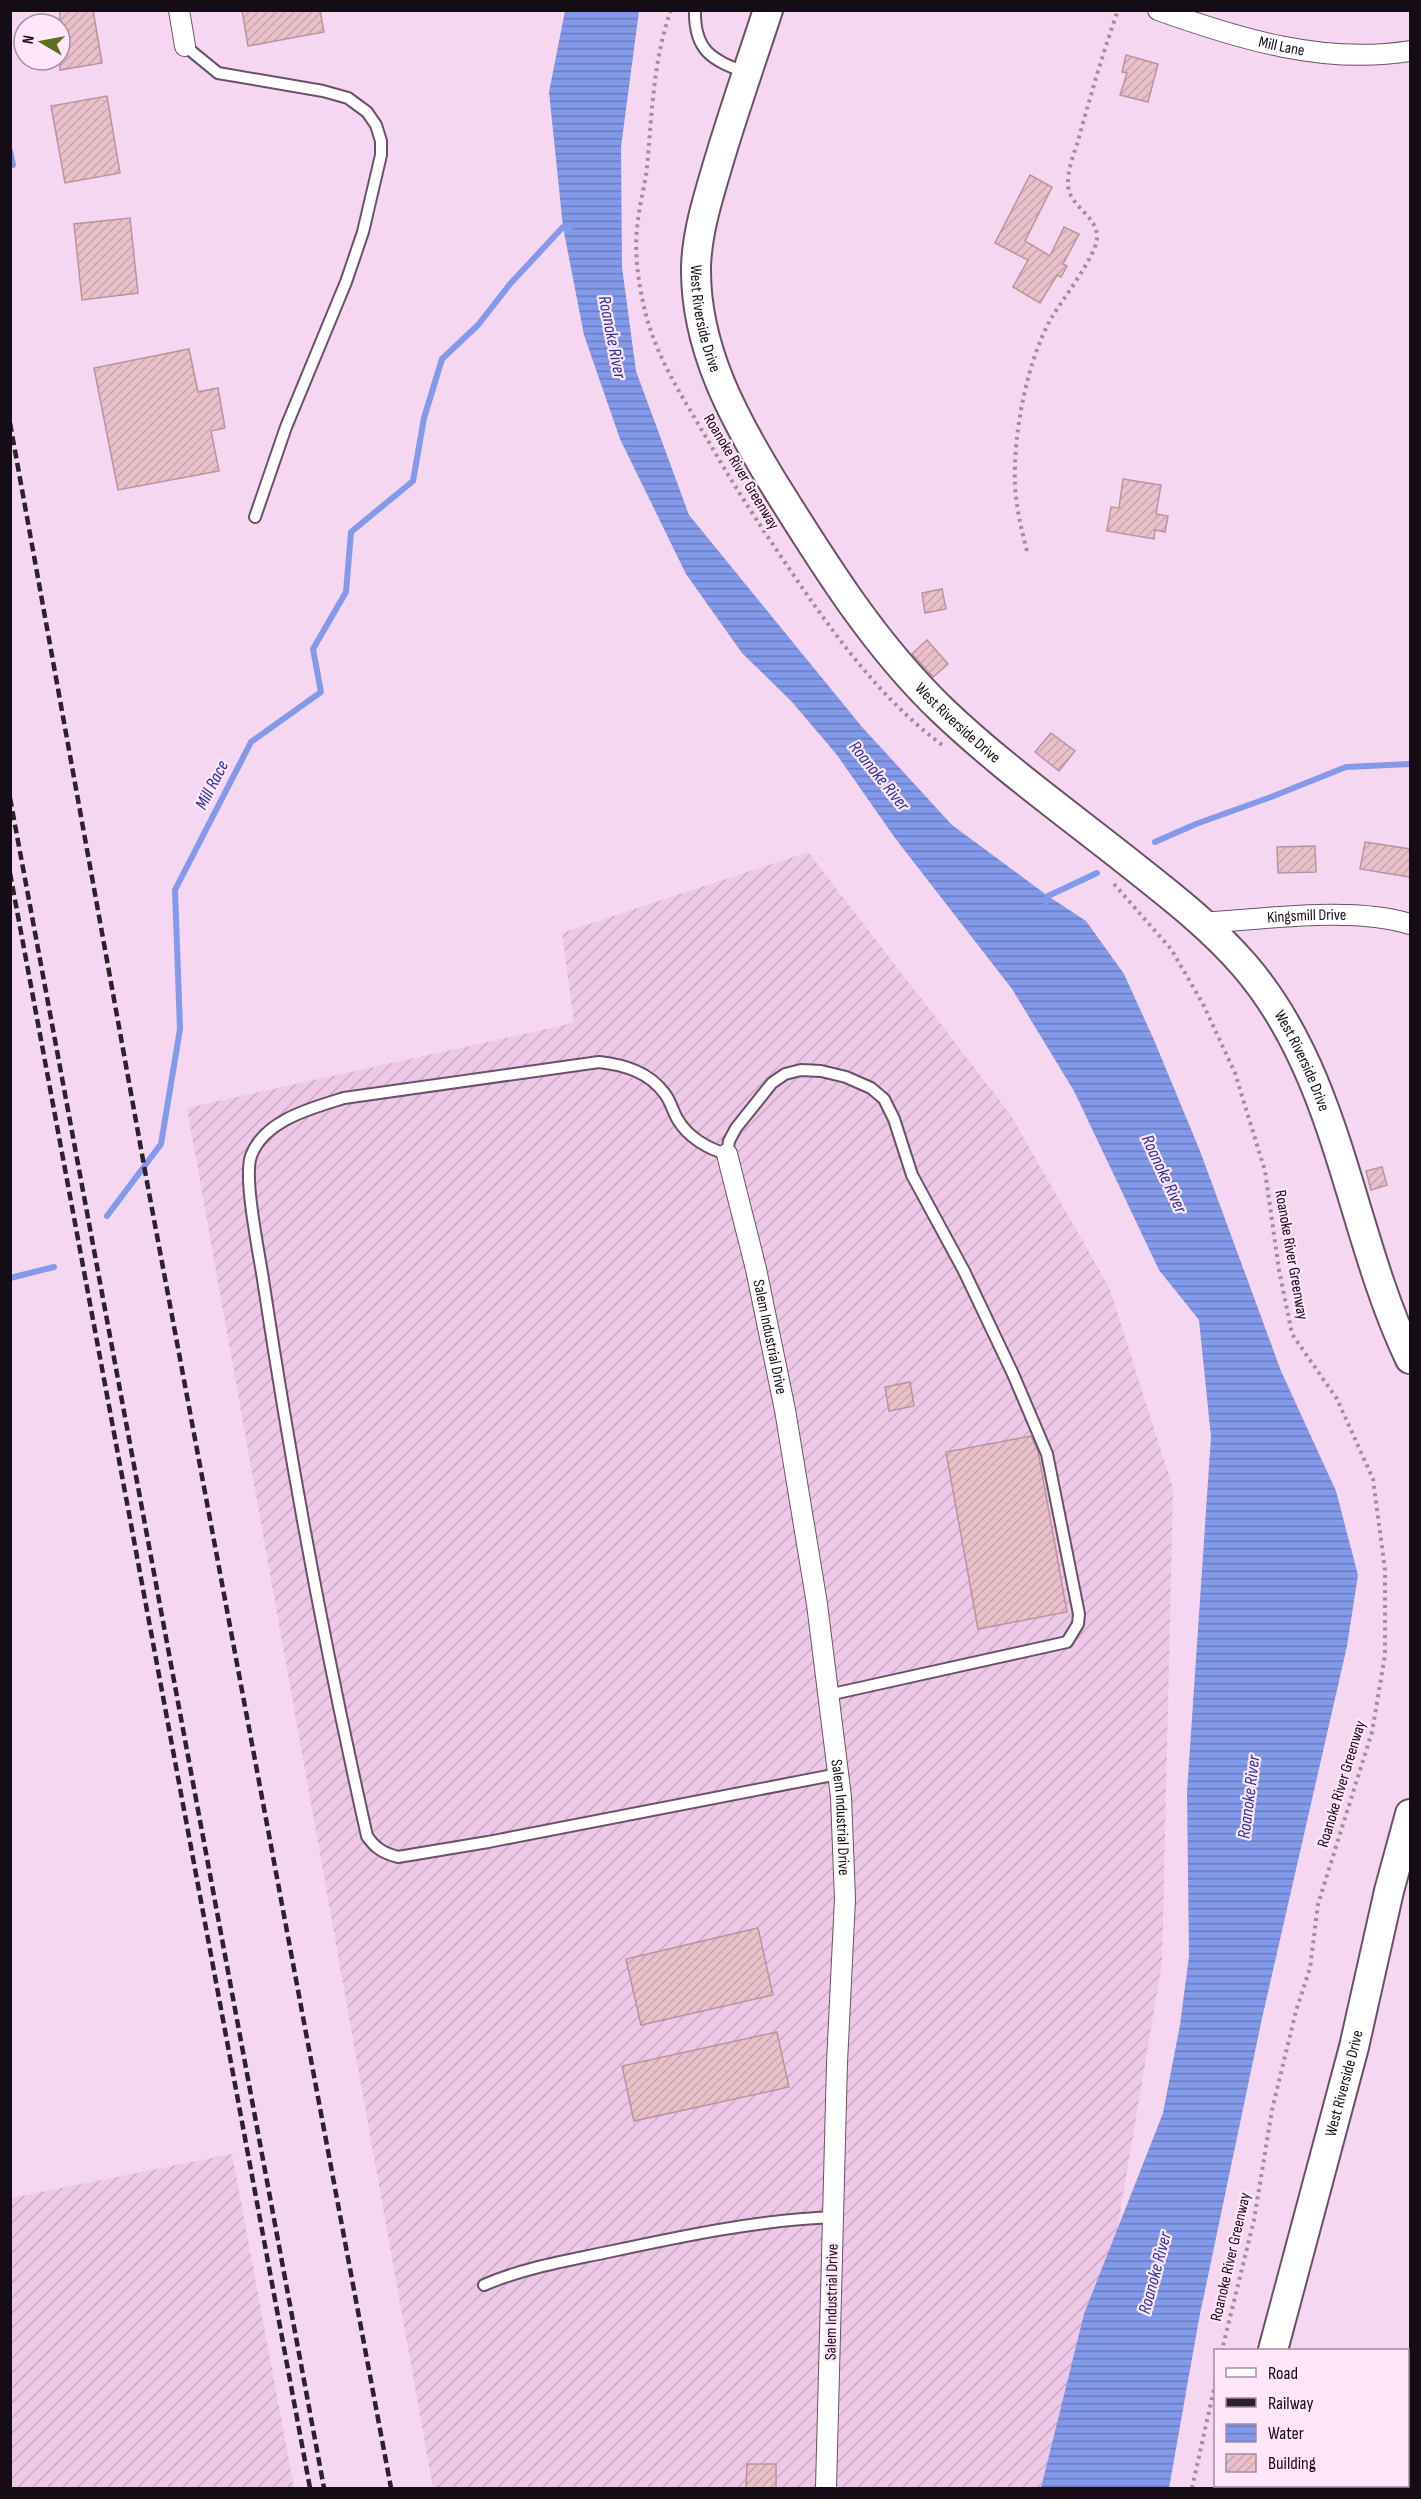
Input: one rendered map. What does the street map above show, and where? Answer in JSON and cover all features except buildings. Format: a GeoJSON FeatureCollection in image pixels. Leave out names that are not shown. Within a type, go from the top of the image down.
{"type":"FeatureCollection","features":[{"type":"Feature","properties":{"kind":"street"},"geometry":{"type":"LineString","coordinates":[[179,10],[185,46]]}},
{"type":"Feature","properties":{"kind":"street","name":"West Riverside Drive"},"geometry":{"type":"LineString","coordinates":[[768,10],[705,210],[696,264],[702,330],[712,364],[728,402],[761,463],[814,547],[865,622],[902,669],[943,711],[986,748],[1202,922],[1256,980],[1283,1021],[1303,1058],[1326,1114],[1379,1282],[1410,1359]]}},
{"type":"Feature","properties":{"kind":"street","name":"Mill Lane"},"geometry":{"type":"LineString","coordinates":[[1158,10],[1264,44],[1310,52],[1353,56],[1410,51]]}},
{"type":"Feature","properties":{"kind":"street","name":"Kingsmill Drive"},"geometry":{"type":"LineString","coordinates":[[1202,922],[1364,915],[1391,918],[1410,924]]}},
{"type":"Feature","properties":{"kind":"street","name":"Salem Industrial Drive"},"geometry":{"type":"LineString","coordinates":[[727,1154],[756,1269],[785,1410],[817,1605],[838,1774],[845,1899],[837,2063],[826,2488]]}},
{"type":"Feature","properties":{"kind":"street","name":"West Riverside Drive"},"geometry":{"type":"LineString","coordinates":[[1273,2349],[1354,2047],[1389,1891],[1410,1814]]}},
{"type":"Feature","properties":{"kind":"lane"},"geometry":{"type":"LineString","coordinates":[[695,10],[696,35],[703,48],[713,58],[748,73]]}},
{"type":"Feature","properties":{"kind":"lane"},"geometry":{"type":"LineString","coordinates":[[185,46],[218,73],[323,91],[348,98],[367,111],[376,125],[381,141],[381,155],[363,232],[346,282],[286,427],[255,517]]}},
{"type":"Feature","properties":{"kind":"lane"},"geometry":{"type":"LineString","coordinates":[[828,1695],[1067,1642],[1073,1636],[1079,1614],[1047,1454],[1013,1374],[969,1281],[912,1176],[894,1119],[884,1099],[871,1088],[846,1077],[821,1071],[801,1070],[785,1074],[772,1083],[736,1128],[729,1141],[727,1154],[703,1145],[691,1136],[679,1122],[666,1095],[652,1081],[636,1070],[618,1064],[599,1062],[344,1098],[318,1106],[278,1124],[265,1134],[255,1146],[248,1174],[298,1495],[340,1716],[366,1836],[374,1846],[385,1854],[398,1857],[488,1842],[838,1774]]}},
{"type":"Feature","properties":{"kind":"lane"},"geometry":{"type":"LineString","coordinates":[[484,2285],[501,2277],[550,2264],[657,2241],[785,2219],[834,2217]]}},
{"type":"Feature","properties":{"kind":"path","name":"Roanoke River Greenway"},"geometry":{"type":"LineString","coordinates":[[671,10],[665,28],[655,86],[646,180],[637,223],[636,248],[643,304],[665,366],[755,519],[821,616],[878,687],[926,733],[953,754]]}},
{"type":"Feature","properties":{"kind":"path"},"geometry":{"type":"LineString","coordinates":[[1027,550],[1018,517],[1015,483],[1016,452],[1023,400],[1039,344],[1051,319],[1095,247],[1096,228],[1069,193],[1068,177],[1094,83],[1118,10]]}},
{"type":"Feature","properties":{"kind":"path","name":"Roanoke River Greenway"},"geometry":{"type":"LineString","coordinates":[[1111,880],[1170,949],[1203,1004],[1235,1073],[1265,1171],[1279,1270],[1292,1334],[1336,1399],[1373,1479],[1385,1570],[1385,1654],[1372,1732],[1318,1904],[1310,1968],[1296,2011],[1272,2110],[1254,2220],[1222,2349]]}},
{"type":"Feature","properties":{"kind":"path"},"geometry":{"type":"LineString","coordinates":[[1192,2488],[1214,2385]]}},
{"type":"Feature","properties":{"kind":"shaded area"},"geometry":{"type":"Polygon","coordinates":[[[808,852],[1010,1114],[1109,1287],[1173,1488],[1162,1963],[1096,2356],[1062,2488],[433,2488],[187,1108],[574,1023],[562,933],[808,852]]]}},
{"type":"Feature","properties":{"kind":"shaded area"},"geometry":{"type":"Polygon","coordinates":[[[232,2154],[294,2488],[11,2488],[11,2198],[232,2154]]]}},
{"type":"Feature","properties":{"kind":"water","name":"Roanoke River"},"geometry":{"type":"Polygon","coordinates":[[[565,11],[639,11],[621,147],[622,267],[636,371],[689,515],[862,727],[952,825],[1048,896],[1086,921],[1124,974],[1200,1151],[1281,1371],[1336,1491],[1358,1575],[1347,1646],[1261,2023],[1199,2319],[1169,2488],[1041,2488],[1084,2314],[1163,2113],[1180,2025],[1189,1956],[1187,1792],[1211,1437],[1199,1320],[1159,1270],[1074,1091],[1012,989],[895,838],[837,755],[792,702],[742,653],[686,574],[620,439],[584,335],[563,227],[549,92],[565,11]]]}},
{"type":"Feature","properties":{"kind":"waterway","name":"Mill Race"},"geometry":{"type":"LineString","coordinates":[[10,151],[13,165]]}},
{"type":"Feature","properties":{"kind":"waterway","name":"Mill Race"},"geometry":{"type":"LineString","coordinates":[[107,1216],[161,1144],[180,1029],[175,890],[251,742],[321,692],[313,649],[346,592],[351,532],[413,481],[424,418],[442,359],[478,325],[510,284],[563,227],[571,227]]}},
{"type":"Feature","properties":{"kind":"waterway"},"geometry":{"type":"LineString","coordinates":[[1155,842],[1346,767],[1410,764]]}},
{"type":"Feature","properties":{"kind":"waterway"},"geometry":{"type":"LineString","coordinates":[[1046,902],[1048,896],[1097,873]]}},
{"type":"Feature","properties":{"kind":"waterway","name":"Mill Race"},"geometry":{"type":"LineString","coordinates":[[10,1278],[54,1267]]}},
{"type":"Feature","properties":{"kind":"railway"},"geometry":{"type":"LineString","coordinates":[[10,423],[147,1182],[391,2488]]}},
{"type":"Feature","properties":{"kind":"railway"},"geometry":{"type":"LineString","coordinates":[[10,798],[324,2488]]}},
{"type":"Feature","properties":{"kind":"railway"},"geometry":{"type":"LineString","coordinates":[[10,873],[310,2488]]}}]}
